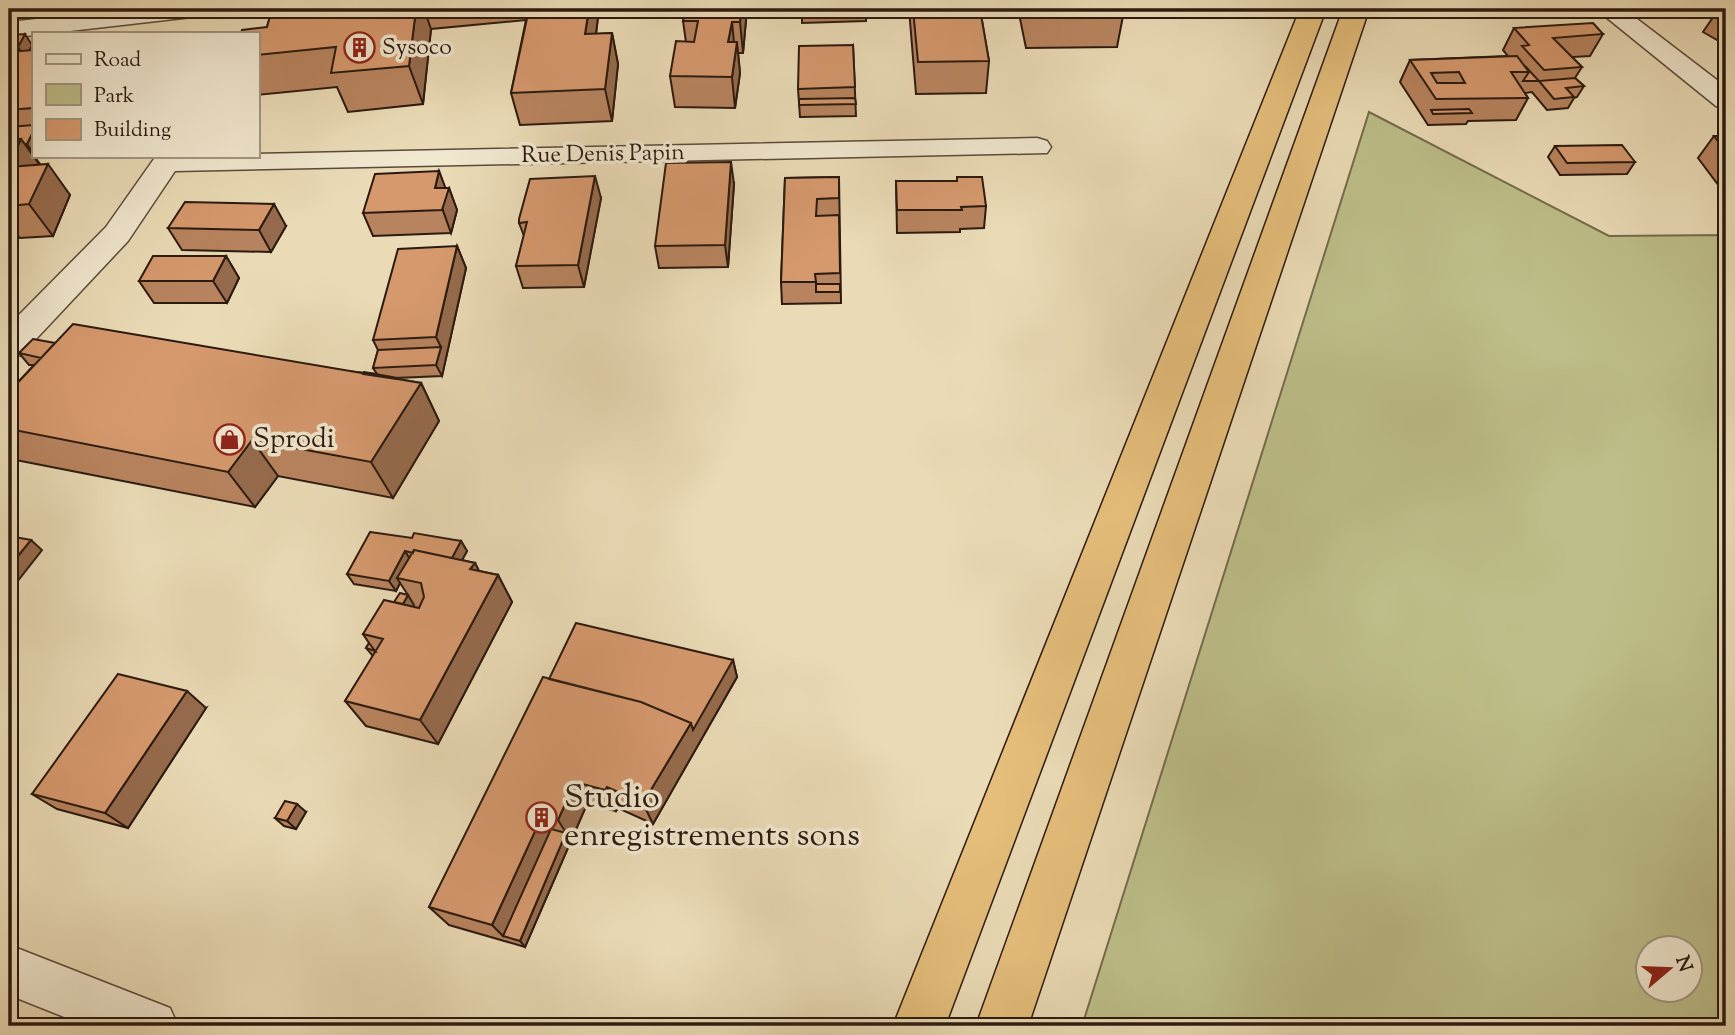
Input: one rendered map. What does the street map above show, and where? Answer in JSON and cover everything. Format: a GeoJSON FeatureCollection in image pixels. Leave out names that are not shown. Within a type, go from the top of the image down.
{"type":"FeatureCollection","features":[{"type":"Feature","properties":{"kind":"highway"},"geometry":{"type":"LineString","coordinates":[[919,1026],[1313,9]]}},
{"type":"Feature","properties":{"kind":"highway"},"geometry":{"type":"LineString","coordinates":[[1002,1026],[1356,9]]}},
{"type":"Feature","properties":{"kind":"street"},"geometry":{"type":"LineString","coordinates":[[9,30],[192,9]]}},
{"type":"Feature","properties":{"kind":"street"},"geometry":{"type":"LineString","coordinates":[[205,32],[212,9]]}},
{"type":"Feature","properties":{"kind":"street"},"geometry":{"type":"LineString","coordinates":[[1608,9],[1726,100]]}},
{"type":"Feature","properties":{"kind":"street","name":"Rue Denis Papin"},"geometry":{"type":"LineString","coordinates":[[259,158],[1037,147]]}},
{"type":"Feature","properties":{"kind":"street","name":"Rue Denis Papin"},"geometry":{"type":"LineString","coordinates":[[169,159],[241,158]]}},
{"type":"Feature","properties":{"kind":"street"},"geometry":{"type":"LineString","coordinates":[[9,346],[117,234],[169,159]]}},
{"type":"Feature","properties":{"kind":"street"},"geometry":{"type":"LineString","coordinates":[[9,970],[152,1026]]}},
{"type":"Feature","properties":{"kind":"green space"},"geometry":{"type":"Polygon","coordinates":[[[1369,112],[1609,236],[1726,235],[1726,1026],[1082,1026],[1369,112]]]}},
{"type":"Feature","properties":{"kind":"building"},"geometry":{"type":"Polygon","coordinates":[[[272,9],[416,9],[409,66],[331,73],[336,47],[259,55],[259,32],[241,32],[267,27],[272,9]]]}},
{"type":"Feature","properties":{"kind":"building"},"geometry":{"type":"Polygon","coordinates":[[[529,9],[589,9],[585,34],[612,33],[605,89],[511,93],[529,9]]]}},
{"type":"Feature","properties":{"kind":"building"},"geometry":{"type":"Polygon","coordinates":[[[686,9],[741,9],[740,22],[732,22],[728,42],[737,42],[732,77],[670,76],[676,41],[694,42],[698,21],[683,21],[686,9]]]}},
{"type":"Feature","properties":{"kind":"building"},"geometry":{"type":"Polygon","coordinates":[[[866,9],[866,10],[802,11],[866,9]]]}},
{"type":"Feature","properties":{"kind":"building"},"geometry":{"type":"Polygon","coordinates":[[[913,9],[980,9],[989,61],[918,62],[913,9]]]}},
{"type":"Feature","properties":{"kind":"building"},"geometry":{"type":"Polygon","coordinates":[[[1028,9],[1121,9],[1123,16],[1029,17],[1028,9]]]}},
{"type":"Feature","properties":{"kind":"building"},"geometry":{"type":"Polygon","coordinates":[[[1593,23],[1603,34],[1553,38],[1582,67],[1544,70],[1522,46],[1529,45],[1514,28],[1593,23]]]}},
{"type":"Feature","properties":{"kind":"building"},"geometry":{"type":"Polygon","coordinates":[[[25,34],[18,47],[9,48],[9,35],[25,34]]]}},
{"type":"Feature","properties":{"kind":"building"},"geometry":{"type":"Polygon","coordinates":[[[853,45],[855,87],[798,89],[799,46],[853,45]]]}},
{"type":"Feature","properties":{"kind":"building"},"geometry":{"type":"Polygon","coordinates":[[[32,50],[32,108],[9,110],[9,52],[32,50]]]}},
{"type":"Feature","properties":{"kind":"building"},"geometry":{"type":"Polygon","coordinates":[[[1517,56],[1529,72],[1511,72],[1528,98],[1436,99],[1410,60],[1517,56]],[[1459,72],[1431,73],[1437,83],[1465,83],[1459,72]]]}},
{"type":"Feature","properties":{"kind":"building"},"geometry":{"type":"Polygon","coordinates":[[[1525,66],[1539,81],[1523,81],[1529,72],[1525,66]]]}},
{"type":"Feature","properties":{"kind":"building"},"geometry":{"type":"Polygon","coordinates":[[[1575,78],[1584,86],[1566,88],[1574,97],[1554,99],[1539,81],[1575,78]]]}},
{"type":"Feature","properties":{"kind":"building"},"geometry":{"type":"Polygon","coordinates":[[[855,98],[856,104],[799,105],[799,99],[855,98]]]}},
{"type":"Feature","properties":{"kind":"building"},"geometry":{"type":"Polygon","coordinates":[[[1469,109],[1472,113],[1433,114],[1431,110],[1469,109]]]}},
{"type":"Feature","properties":{"kind":"building"},"geometry":{"type":"Polygon","coordinates":[[[32,125],[32,134],[27,144],[21,139],[9,140],[9,127],[32,125]]]}},
{"type":"Feature","properties":{"kind":"building"},"geometry":{"type":"Polygon","coordinates":[[[1714,136],[1726,136],[1726,152],[1714,136]]]}},
{"type":"Feature","properties":{"kind":"building"},"geometry":{"type":"Polygon","coordinates":[[[21,139],[9,165],[9,140],[21,139]]]}},
{"type":"Feature","properties":{"kind":"building"},"geometry":{"type":"Polygon","coordinates":[[[1622,145],[1635,162],[1567,163],[1555,146],[1622,145]]]}},
{"type":"Feature","properties":{"kind":"building"},"geometry":{"type":"Polygon","coordinates":[[[731,162],[725,245],[655,246],[666,163],[731,162]]]}},
{"type":"Feature","properties":{"kind":"building"},"geometry":{"type":"Polygon","coordinates":[[[48,164],[29,204],[9,206],[9,167],[48,164]]]}},
{"type":"Feature","properties":{"kind":"building"},"geometry":{"type":"Polygon","coordinates":[[[439,171],[435,188],[449,188],[442,210],[363,213],[375,174],[439,171]]]}},
{"type":"Feature","properties":{"kind":"building"},"geometry":{"type":"Polygon","coordinates":[[[595,176],[578,265],[516,266],[527,222],[519,223],[519,219],[530,179],[595,176]]]}},
{"type":"Feature","properties":{"kind":"building"},"geometry":{"type":"Polygon","coordinates":[[[839,177],[839,198],[817,199],[816,216],[839,215],[840,273],[815,274],[816,282],[781,282],[785,178],[839,177]]]}},
{"type":"Feature","properties":{"kind":"building"},"geometry":{"type":"Polygon","coordinates":[[[957,177],[982,177],[986,206],[961,207],[962,210],[897,210],[896,181],[957,181],[957,177]]]}},
{"type":"Feature","properties":{"kind":"building"},"geometry":{"type":"Polygon","coordinates":[[[185,202],[274,204],[259,230],[168,228],[185,202]]]}},
{"type":"Feature","properties":{"kind":"building"},"geometry":{"type":"Polygon","coordinates":[[[457,246],[436,337],[373,340],[398,249],[457,246]]]}},
{"type":"Feature","properties":{"kind":"building"},"geometry":{"type":"Polygon","coordinates":[[[153,256],[226,256],[213,281],[139,281],[153,256]]]}},
{"type":"Feature","properties":{"kind":"building"},"geometry":{"type":"Polygon","coordinates":[[[816,284],[840,284],[840,292],[816,292],[816,284]]]}},
{"type":"Feature","properties":{"kind":"building"},"geometry":{"type":"Polygon","coordinates":[[[73,324],[421,383],[371,462],[252,440],[228,472],[9,429],[9,392],[73,324]]]}},
{"type":"Feature","properties":{"kind":"building"},"geometry":{"type":"Polygon","coordinates":[[[33,339],[55,343],[41,358],[19,353],[33,339]]]}},
{"type":"Feature","properties":{"kind":"building"},"geometry":{"type":"Polygon","coordinates":[[[441,347],[436,365],[373,368],[378,350],[441,347]]]}},
{"type":"Feature","properties":{"kind":"building"},"geometry":{"type":"Polygon","coordinates":[[[364,372],[397,378],[363,374],[364,372]]]}},
{"type":"Feature","properties":{"kind":"building"},"geometry":{"type":"Polygon","coordinates":[[[370,532],[412,538],[414,533],[461,541],[452,558],[414,550],[413,553],[405,551],[389,581],[347,574],[370,532]]]}},
{"type":"Feature","properties":{"kind":"building"},"geometry":{"type":"Polygon","coordinates":[[[9,536],[31,540],[9,567],[9,536]]]}},
{"type":"Feature","properties":{"kind":"building"},"geometry":{"type":"Polygon","coordinates":[[[414,550],[475,563],[470,569],[498,575],[420,720],[345,701],[383,639],[363,634],[384,600],[419,608],[424,597],[421,583],[397,578],[414,550]]]}},
{"type":"Feature","properties":{"kind":"building"},"geometry":{"type":"Polygon","coordinates":[[[400,593],[408,595],[403,604],[394,602],[400,593]]]}},
{"type":"Feature","properties":{"kind":"building"},"geometry":{"type":"Polygon","coordinates":[[[576,623],[733,660],[693,730],[691,723],[641,702],[549,679],[576,623]]]}},
{"type":"Feature","properties":{"kind":"building"},"geometry":{"type":"Polygon","coordinates":[[[118,674],[187,691],[105,813],[32,794],[118,674]]]}},
{"type":"Feature","properties":{"kind":"building","name":"Studio enregistrements sons"},"geometry":{"type":"Polygon","coordinates":[[[543,677],[641,702],[691,723],[643,803],[607,787],[605,790],[575,782],[558,820],[542,816],[492,925],[429,907],[543,677]]]}},
{"type":"Feature","properties":{"kind":"building"},"geometry":{"type":"Polygon","coordinates":[[[285,801],[297,804],[287,821],[275,818],[285,801]]]}},
{"type":"Feature","properties":{"kind":"building"},"geometry":{"type":"Polygon","coordinates":[[[551,829],[566,833],[520,941],[503,936],[551,829]]]}},
{"type":"Feature","properties":{"kind":"place","name":"Sysoco"},"geometry":{"type":"Point","coordinates":[359,48]}},
{"type":"Feature","properties":{"kind":"place","name":"Sprodi"},"geometry":{"type":"Point","coordinates":[230,440]}},
{"type":"Feature","properties":{"kind":"place","name":"Studio enregistrements sons"},"geometry":{"type":"Point","coordinates":[541,818]}}]}
